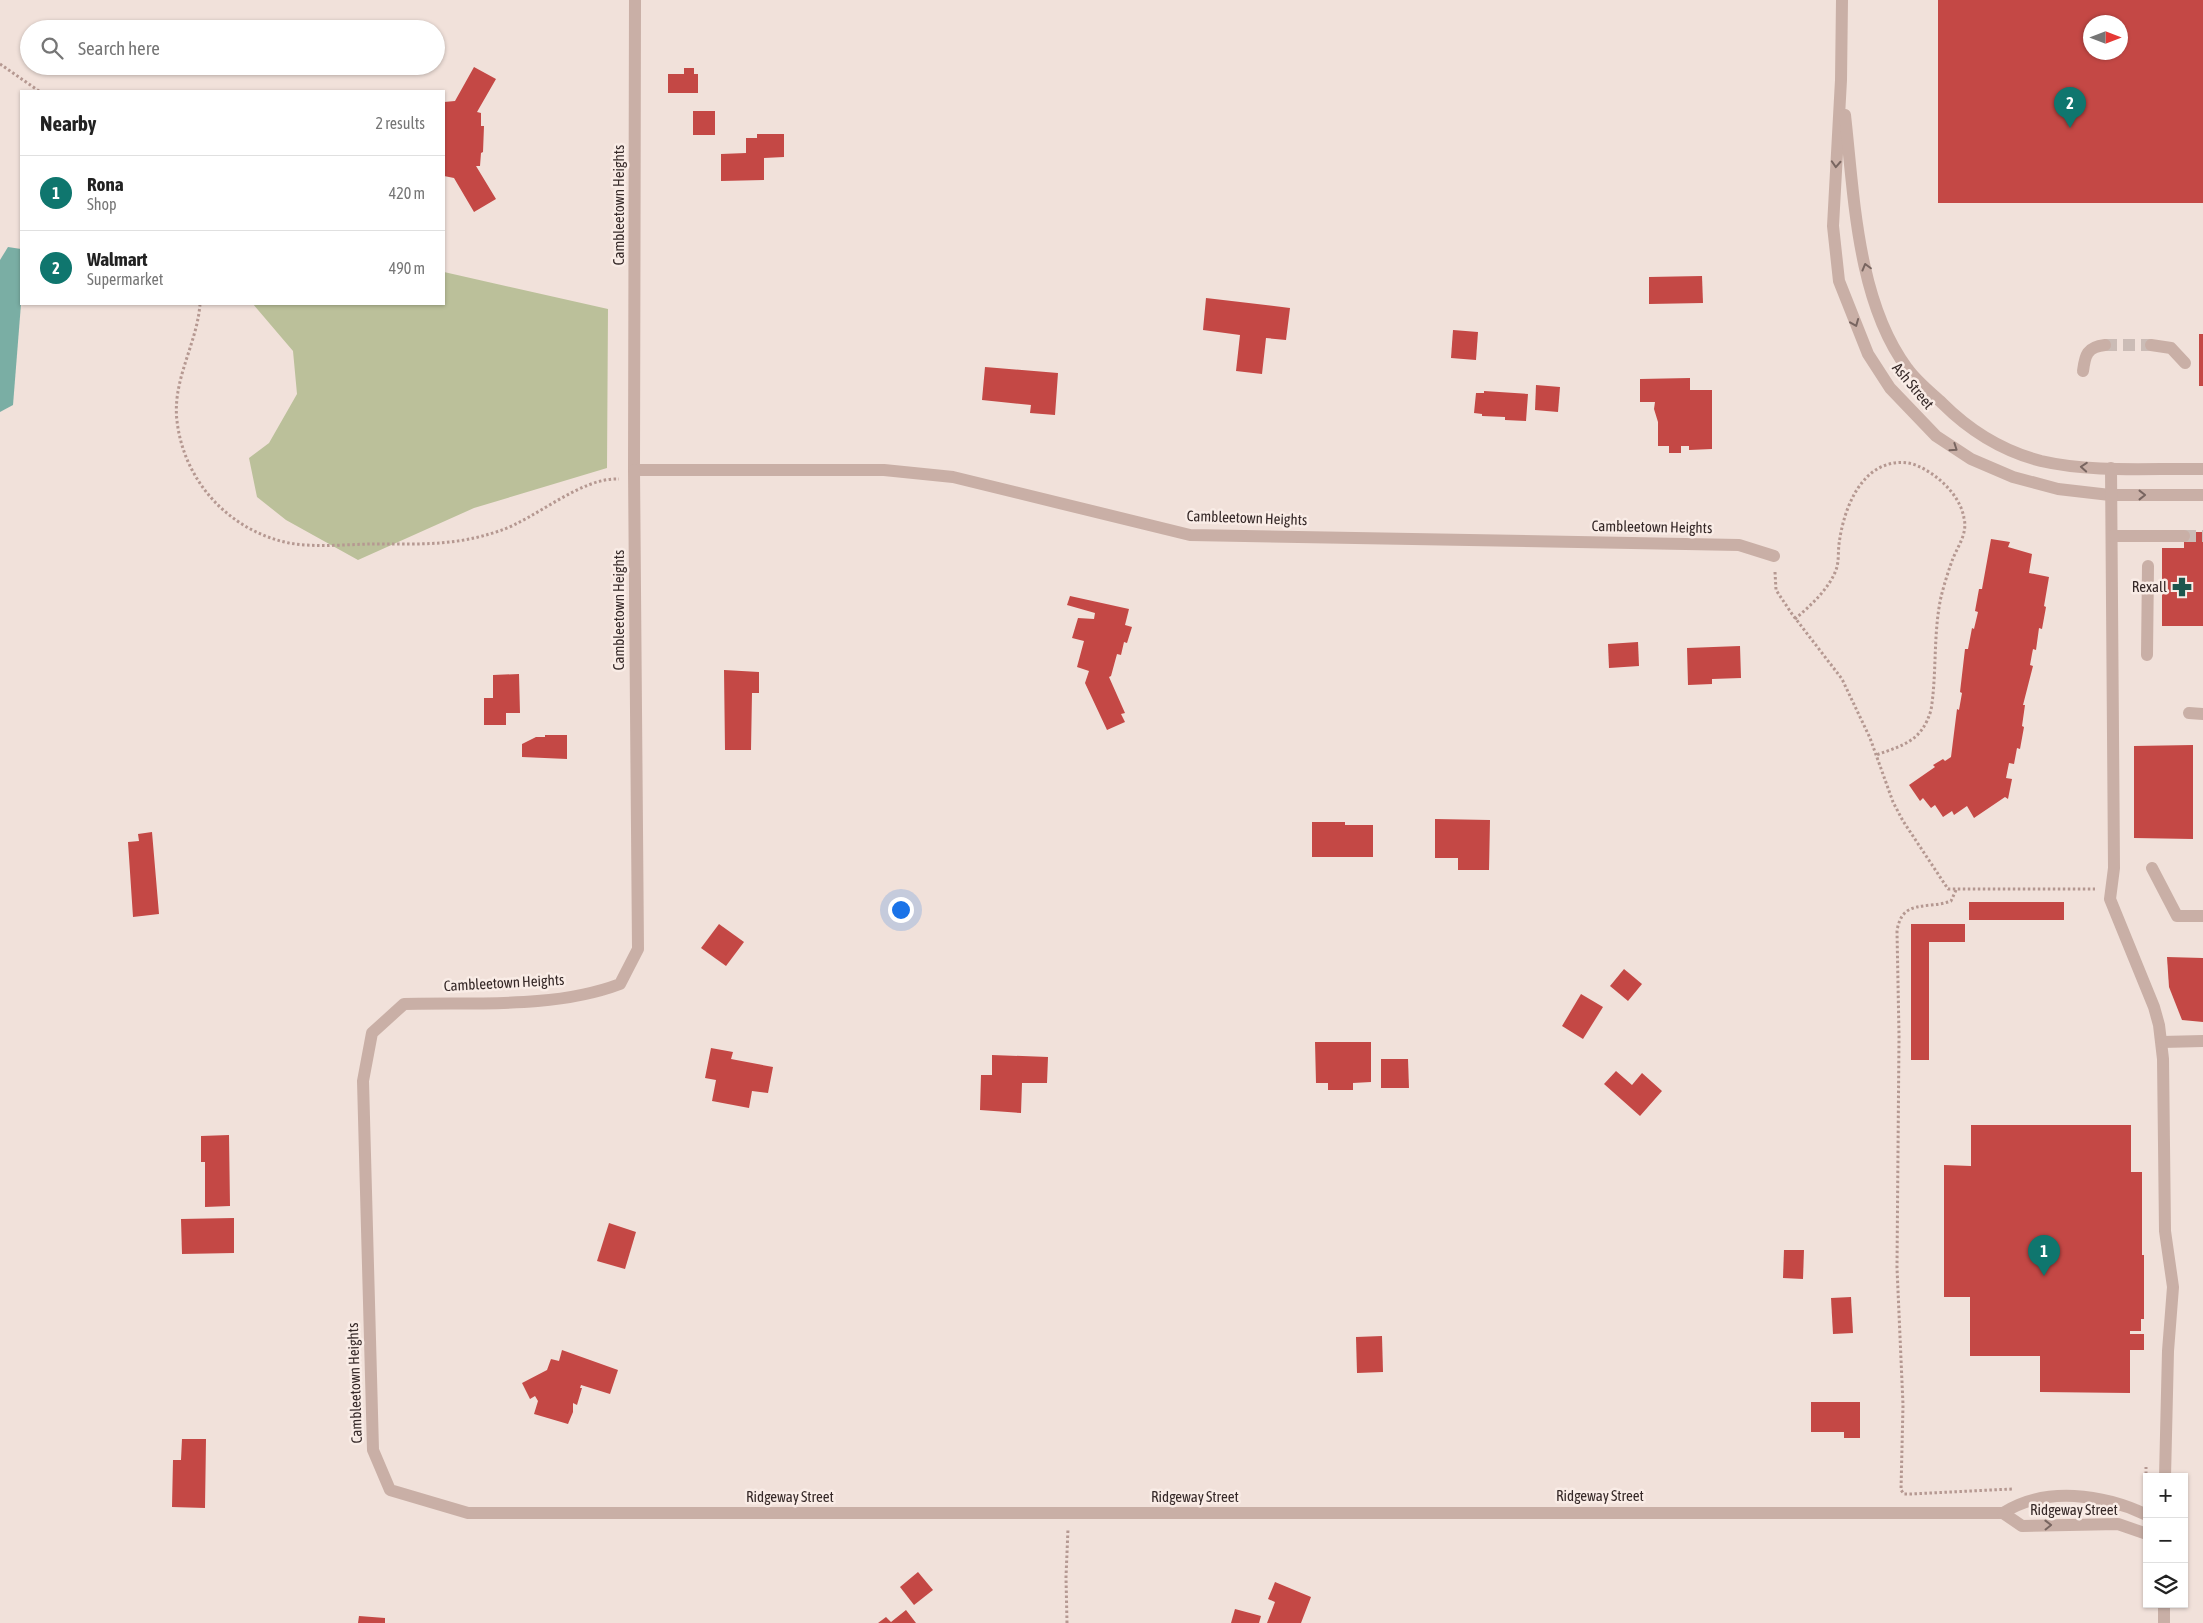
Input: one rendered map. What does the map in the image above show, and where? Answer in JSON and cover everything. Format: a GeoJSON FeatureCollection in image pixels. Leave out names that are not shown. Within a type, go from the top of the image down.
{"type":"FeatureCollection","features":[{"type":"Feature","properties":{"kind":"street","name":"Cambleetown Heights"},"geometry":{"type":"LineString","coordinates":[[390,1490],[373,1450],[363,1081],[372,1034],[404,1004],[538,1001],[599,992],[620,984],[638,950],[634,475],[635,0]]}},
{"type":"Feature","properties":{"kind":"street","name":"Ash Street"},"geometry":{"type":"LineString","coordinates":[[1842,0],[1841,80],[1834,235],[1839,282],[1868,354],[1890,388],[1936,436],[1971,460],[2013,477],[2058,489],[2110,495],[2203,495]]}},
{"type":"Feature","properties":{"kind":"street","name":"Ash Street"},"geometry":{"type":"LineString","coordinates":[[1841,80],[1860,246],[1880,320],[1907,369],[1972,431],[2001,446],[2040,461],[2084,468],[2203,468]]}},
{"type":"Feature","properties":{"kind":"street"},"geometry":{"type":"LineString","coordinates":[[2082,371],[2086,354],[2091,348],[2105,344]]}},
{"type":"Feature","properties":{"kind":"street"},"geometry":{"type":"LineString","coordinates":[[2151,345],[2171,348],[2185,363]]}},
{"type":"Feature","properties":{"kind":"street"},"geometry":{"type":"LineString","coordinates":[[2111,468],[2114,868],[2110,899],[2147,988],[2159,1025],[2162,1042],[2165,1231],[2173,1288],[2168,1351],[2165,1473]]}},
{"type":"Feature","properties":{"kind":"street","name":"Cambleetown Heights"},"geometry":{"type":"LineString","coordinates":[[634,475],[884,470],[953,477],[1190,534],[1739,545],[1774,556]]}},
{"type":"Feature","properties":{"kind":"street"},"geometry":{"type":"LineString","coordinates":[[2112,536],[2184,536]]}},
{"type":"Feature","properties":{"kind":"street"},"geometry":{"type":"LineString","coordinates":[[2147,655],[2148,566]]}},
{"type":"Feature","properties":{"kind":"street"},"geometry":{"type":"LineString","coordinates":[[2189,714],[2203,714]]}},
{"type":"Feature","properties":{"kind":"street"},"geometry":{"type":"LineString","coordinates":[[2152,868],[2178,916],[2203,916]]}},
{"type":"Feature","properties":{"kind":"street"},"geometry":{"type":"LineString","coordinates":[[2162,1042],[2203,1041]]}},
{"type":"Feature","properties":{"kind":"street","name":"Ridgeway Street"},"geometry":{"type":"LineString","coordinates":[[390,1490],[468,1513],[2003,1513],[2017,1504],[2044,1497],[2083,1496],[2115,1502],[2143,1513]]}},
{"type":"Feature","properties":{"kind":"street","name":"Ridgeway Street"},"geometry":{"type":"LineString","coordinates":[[2003,1513],[2022,1526],[2118,1524],[2143,1533]]}},
{"type":"Feature","properties":{"kind":"street"},"geometry":{"type":"LineString","coordinates":[[2164,1608],[2164,1623]]}},
{"type":"Feature","properties":{"kind":"path"},"geometry":{"type":"LineString","coordinates":[[0,64],[38,90]]}},
{"type":"Feature","properties":{"kind":"path"},"geometry":{"type":"LineString","coordinates":[[200,305],[194,338],[183,371],[177,399],[177,420],[181,444],[190,468],[204,490],[239,524],[271,538],[299,544],[444,544],[471,540],[511,527],[583,487],[600,480],[634,475]]}},
{"type":"Feature","properties":{"kind":"path"},"geometry":{"type":"LineString","coordinates":[[1795,619],[1820,595],[1834,575],[1843,522],[1851,502],[1866,478],[1875,470],[1892,463],[1912,463],[1930,473],[1952,492],[1965,519],[1964,533],[1952,559],[1941,597],[1931,710],[1927,725],[1920,734],[1895,748],[1876,755]]}},
{"type":"Feature","properties":{"kind":"path"},"geometry":{"type":"LineString","coordinates":[[1774,556],[1776,590],[1795,619],[1842,680],[1851,696],[1876,755],[1892,802],[1941,881],[1948,889],[2094,889]]}},
{"type":"Feature","properties":{"kind":"path"},"geometry":{"type":"LineString","coordinates":[[1956,890],[1951,901],[1910,909],[1899,920],[1897,931],[1899,1036],[1897,1268],[1903,1405],[1901,1490],[1904,1494],[1910,1494],[2015,1489]]}},
{"type":"Feature","properties":{"kind":"path"},"geometry":{"type":"LineString","coordinates":[[2138,1496],[2143,1498]]}},
{"type":"Feature","properties":{"kind":"path"},"geometry":{"type":"LineString","coordinates":[[1068,1623],[1066,1577],[1070,1513]]}},
{"type":"Feature","properties":{"kind":"green space"},"geometry":{"type":"Polygon","coordinates":[[[445,272],[608,309],[607,468],[474,508],[358,560],[286,520],[257,497],[249,458],[269,443],[297,394],[293,351],[254,305],[445,305],[445,272]]]}},
{"type":"Feature","properties":{"kind":"water"},"geometry":{"type":"Polygon","coordinates":[[[8,247],[20,249],[21,305],[13,405],[0,412],[0,260],[8,247]]]}},
{"type":"Feature","properties":{"kind":"building"},"geometry":{"type":"Polygon","coordinates":[[[1938,0],[2203,0],[2203,203],[1938,203],[1938,0]]]}},
{"type":"Feature","properties":{"kind":"building"},"geometry":{"type":"Polygon","coordinates":[[[474,67],[496,79],[477,112],[481,113],[481,126],[484,126],[483,152],[481,153],[480,166],[476,166],[496,199],[474,212],[454,178],[445,176],[445,102],[455,101],[474,67]]]}},
{"type":"Feature","properties":{"kind":"building"},"geometry":{"type":"Polygon","coordinates":[[[684,68],[694,68],[694,74],[698,74],[698,93],[668,93],[668,74],[684,74],[684,68]]]}},
{"type":"Feature","properties":{"kind":"building"},"geometry":{"type":"Polygon","coordinates":[[[693,111],[715,111],[715,135],[693,135],[693,111]]]}},
{"type":"Feature","properties":{"kind":"building"},"geometry":{"type":"Polygon","coordinates":[[[757,134],[784,134],[784,157],[764,158],[764,180],[721,181],[721,154],[746,153],[746,138],[757,138],[757,134]]]}},
{"type":"Feature","properties":{"kind":"building"},"geometry":{"type":"Polygon","coordinates":[[[1702,276],[1703,303],[1649,304],[1649,277],[1702,276]]]}},
{"type":"Feature","properties":{"kind":"building"},"geometry":{"type":"Polygon","coordinates":[[[1206,298],[1290,308],[1286,340],[1266,338],[1262,374],[1236,371],[1240,335],[1203,330],[1206,298]]]}},
{"type":"Feature","properties":{"kind":"building"},"geometry":{"type":"Polygon","coordinates":[[[1453,330],[1478,332],[1476,360],[1451,358],[1453,330]]]}},
{"type":"Feature","properties":{"kind":"building"},"geometry":{"type":"Polygon","coordinates":[[[2199,334],[2203,334],[2203,386],[2199,386],[2199,334]]]}},
{"type":"Feature","properties":{"kind":"building"},"geometry":{"type":"Polygon","coordinates":[[[985,367],[1058,373],[1055,415],[1030,413],[1031,405],[982,400],[985,367]]]}},
{"type":"Feature","properties":{"kind":"building"},"geometry":{"type":"Polygon","coordinates":[[[1690,378],[1690,390],[1712,390],[1712,449],[1689,450],[1689,446],[1681,446],[1681,453],[1669,453],[1669,446],[1658,446],[1658,422],[1654,409],[1655,402],[1640,402],[1640,379],[1690,378]]]}},
{"type":"Feature","properties":{"kind":"building"},"geometry":{"type":"Polygon","coordinates":[[[1536,385],[1560,387],[1558,412],[1535,410],[1536,385]]]}},
{"type":"Feature","properties":{"kind":"building"},"geometry":{"type":"Polygon","coordinates":[[[1484,391],[1528,394],[1526,421],[1505,420],[1505,417],[1482,416],[1482,414],[1474,413],[1476,393],[1484,393],[1484,391]]]}},
{"type":"Feature","properties":{"kind":"building","name":"Rexall"},"geometry":{"type":"Polygon","coordinates":[[[2184,532],[2203,532],[2203,626],[2162,626],[2162,548],[2184,548],[2184,532]]]}},
{"type":"Feature","properties":{"kind":"building"},"geometry":{"type":"Polygon","coordinates":[[[1991,539],[2010,542],[2008,547],[2032,554],[2029,573],[2049,577],[2044,606],[2046,607],[2042,629],[2039,628],[2036,650],[2033,649],[2032,654],[2030,665],[2033,666],[2023,705],[2025,705],[2022,726],[2024,727],[2020,749],[2017,748],[2014,764],[2009,763],[2006,778],[2012,779],[2008,799],[2005,797],[1974,818],[1967,806],[1954,815],[1952,811],[1943,817],[1935,805],[1931,808],[1923,798],[1920,801],[1909,785],[1935,767],[1933,765],[1951,757],[1957,709],[1959,710],[1962,693],[1960,692],[1965,649],[1968,649],[1972,628],[1974,629],[1978,612],[1975,611],[1979,589],[1982,589],[1991,539]]]}},
{"type":"Feature","properties":{"kind":"building"},"geometry":{"type":"Polygon","coordinates":[[[1070,596],[1129,609],[1125,625],[1132,627],[1127,643],[1124,642],[1121,655],[1117,654],[1111,676],[1109,677],[1125,713],[1121,714],[1125,722],[1107,730],[1085,683],[1089,671],[1077,667],[1084,641],[1072,638],[1078,618],[1094,619],[1095,613],[1067,605],[1070,596]]]}},
{"type":"Feature","properties":{"kind":"building"},"geometry":{"type":"Polygon","coordinates":[[[1638,642],[1639,666],[1609,668],[1608,644],[1638,642]]]}},
{"type":"Feature","properties":{"kind":"building"},"geometry":{"type":"Polygon","coordinates":[[[1740,646],[1741,678],[1712,679],[1712,684],[1688,685],[1687,648],[1740,646]]]}},
{"type":"Feature","properties":{"kind":"building"},"geometry":{"type":"Polygon","coordinates":[[[724,670],[759,672],[759,693],[752,693],[751,750],[725,750],[724,670]]]}},
{"type":"Feature","properties":{"kind":"building"},"geometry":{"type":"Polygon","coordinates":[[[519,674],[520,713],[506,713],[506,725],[484,725],[484,698],[493,698],[493,675],[519,674]]]}},
{"type":"Feature","properties":{"kind":"building"},"geometry":{"type":"Polygon","coordinates":[[[545,735],[567,735],[567,759],[522,757],[522,744],[536,737],[545,737],[545,735]]]}},
{"type":"Feature","properties":{"kind":"building"},"geometry":{"type":"Polygon","coordinates":[[[2193,745],[2193,839],[2134,838],[2134,746],[2193,745]]]}},
{"type":"Feature","properties":{"kind":"building"},"geometry":{"type":"Polygon","coordinates":[[[1435,819],[1490,820],[1489,870],[1458,870],[1458,858],[1435,858],[1435,819]]]}},
{"type":"Feature","properties":{"kind":"building"},"geometry":{"type":"Polygon","coordinates":[[[1312,822],[1345,822],[1345,825],[1373,825],[1373,857],[1312,857],[1312,822]]]}},
{"type":"Feature","properties":{"kind":"building"},"geometry":{"type":"Polygon","coordinates":[[[152,832],[159,914],[133,917],[128,842],[139,841],[138,834],[152,832]]]}},
{"type":"Feature","properties":{"kind":"building"},"geometry":{"type":"Polygon","coordinates":[[[1969,902],[2064,902],[2064,920],[1969,920],[1969,902]]]}},
{"type":"Feature","properties":{"kind":"building"},"geometry":{"type":"Polygon","coordinates":[[[719,924],[744,942],[726,966],[701,948],[719,924]]]}},
{"type":"Feature","properties":{"kind":"building"},"geometry":{"type":"Polygon","coordinates":[[[1911,924],[1965,924],[1965,942],[1929,942],[1929,1060],[1911,1060],[1911,924]]]}},
{"type":"Feature","properties":{"kind":"building"},"geometry":{"type":"Polygon","coordinates":[[[2167,957],[2203,958],[2203,1022],[2182,1020],[2169,987],[2167,957]]]}},
{"type":"Feature","properties":{"kind":"building"},"geometry":{"type":"Polygon","coordinates":[[[1624,969],[1642,984],[1628,1001],[1610,986],[1624,969]]]}},
{"type":"Feature","properties":{"kind":"building"},"geometry":{"type":"Polygon","coordinates":[[[1581,994],[1603,1007],[1583,1039],[1562,1026],[1581,994]]]}},
{"type":"Feature","properties":{"kind":"building"},"geometry":{"type":"Polygon","coordinates":[[[1315,1042],[1371,1042],[1371,1082],[1353,1083],[1353,1090],[1328,1090],[1328,1083],[1316,1083],[1315,1042]]]}},
{"type":"Feature","properties":{"kind":"building"},"geometry":{"type":"Polygon","coordinates":[[[711,1048],[733,1052],[731,1059],[773,1067],[768,1093],[752,1091],[749,1108],[712,1101],[716,1080],[705,1078],[711,1048]]]}},
{"type":"Feature","properties":{"kind":"building"},"geometry":{"type":"Polygon","coordinates":[[[992,1055],[1048,1057],[1047,1083],[1022,1083],[1021,1113],[980,1110],[981,1075],[992,1075],[992,1055]]]}},
{"type":"Feature","properties":{"kind":"building"},"geometry":{"type":"Polygon","coordinates":[[[1381,1059],[1408,1059],[1409,1088],[1381,1088],[1381,1059]]]}},
{"type":"Feature","properties":{"kind":"building"},"geometry":{"type":"Polygon","coordinates":[[[1616,1071],[1632,1085],[1642,1073],[1662,1091],[1640,1116],[1604,1084],[1616,1071]]]}},
{"type":"Feature","properties":{"kind":"building"},"geometry":{"type":"Polygon","coordinates":[[[1971,1125],[2131,1125],[2131,1172],[2142,1172],[2144,1319],[2141,1319],[2141,1331],[2130,1331],[2130,1334],[2144,1334],[2144,1350],[2130,1350],[2130,1393],[2040,1392],[2040,1356],[1970,1356],[1970,1297],[1944,1297],[1944,1165],[1971,1166],[1971,1125]]]}},
{"type":"Feature","properties":{"kind":"building"},"geometry":{"type":"Polygon","coordinates":[[[229,1135],[230,1206],[205,1207],[205,1162],[201,1162],[201,1136],[229,1135]]]}},
{"type":"Feature","properties":{"kind":"building"},"geometry":{"type":"Polygon","coordinates":[[[234,1218],[234,1253],[182,1254],[181,1219],[234,1218]]]}},
{"type":"Feature","properties":{"kind":"building"},"geometry":{"type":"Polygon","coordinates":[[[609,1223],[636,1232],[625,1269],[597,1261],[609,1223]]]}},
{"type":"Feature","properties":{"kind":"building"},"geometry":{"type":"Polygon","coordinates":[[[1784,1250],[1804,1250],[1803,1279],[1783,1278],[1784,1250]]]}},
{"type":"Feature","properties":{"kind":"building"},"geometry":{"type":"Polygon","coordinates":[[[1851,1297],[1853,1333],[1833,1334],[1831,1298],[1851,1297]]]}},
{"type":"Feature","properties":{"kind":"building"},"geometry":{"type":"Polygon","coordinates":[[[1382,1336],[1383,1372],[1357,1373],[1356,1337],[1382,1336]]]}},
{"type":"Feature","properties":{"kind":"building"},"geometry":{"type":"Polygon","coordinates":[[[562,1350],[618,1370],[610,1394],[581,1385],[580,1388],[582,1388],[577,1405],[573,1403],[573,1412],[568,1424],[534,1414],[538,1401],[535,1396],[530,1399],[522,1383],[547,1370],[551,1359],[559,1361],[562,1350]]]}},
{"type":"Feature","properties":{"kind":"building"},"geometry":{"type":"Polygon","coordinates":[[[1811,1402],[1860,1402],[1860,1438],[1844,1438],[1844,1432],[1811,1432],[1811,1402]]]}},
{"type":"Feature","properties":{"kind":"building"},"geometry":{"type":"Polygon","coordinates":[[[182,1439],[206,1439],[205,1508],[172,1507],[173,1460],[181,1460],[182,1439]]]}},
{"type":"Feature","properties":{"kind":"building"},"geometry":{"type":"Polygon","coordinates":[[[918,1572],[933,1590],[914,1605],[900,1587],[918,1572]]]}},
{"type":"Feature","properties":{"kind":"building"},"geometry":{"type":"Polygon","coordinates":[[[1275,1582],[1311,1597],[1301,1623],[1267,1623],[1275,1602],[1268,1599],[1275,1582]]]}},
{"type":"Feature","properties":{"kind":"building"},"geometry":{"type":"Polygon","coordinates":[[[1235,1609],[1261,1616],[1259,1623],[1231,1623],[1235,1609]]]}},
{"type":"Feature","properties":{"kind":"building"},"geometry":{"type":"Polygon","coordinates":[[[906,1610],[916,1623],[878,1623],[886,1617],[891,1622],[906,1610]]]}},
{"type":"Feature","properties":{"kind":"building"},"geometry":{"type":"Polygon","coordinates":[[[359,1616],[385,1618],[385,1623],[358,1623],[359,1616]]]}},
{"type":"Feature","properties":{"kind":"tunnel"},"geometry":{"type":"LineString","coordinates":[[2105,345],[2151,345]]}},
{"type":"Feature","properties":{"kind":"tunnel"},"geometry":{"type":"LineString","coordinates":[[2184,536],[2203,536]]}},
{"type":"Feature","properties":{"kind":"place","name":"Walmart"},"geometry":{"type":"Point","coordinates":[2070,128]}},
{"type":"Feature","properties":{"kind":"place","name":"Rexall"},"geometry":{"type":"Point","coordinates":[2182,587]}},
{"type":"Feature","properties":{"kind":"place","name":"Rona"},"geometry":{"type":"Point","coordinates":[2044,1276]}}]}
